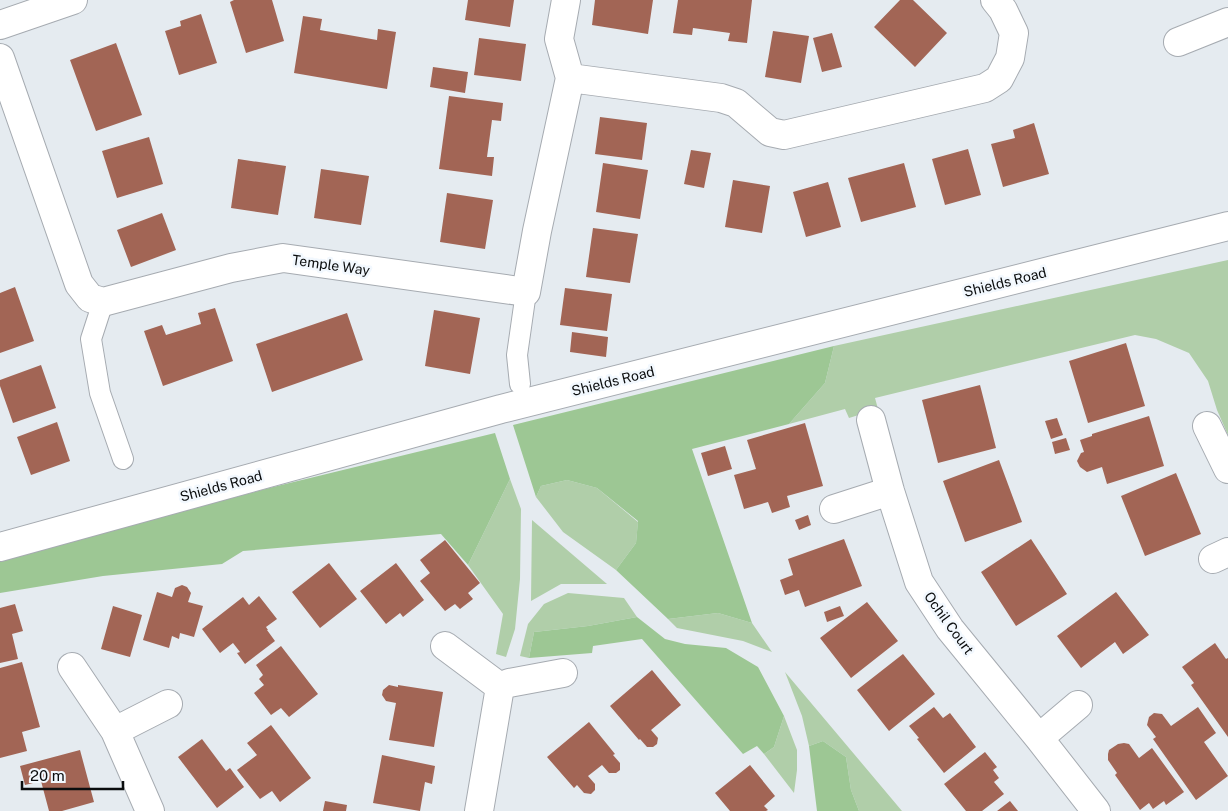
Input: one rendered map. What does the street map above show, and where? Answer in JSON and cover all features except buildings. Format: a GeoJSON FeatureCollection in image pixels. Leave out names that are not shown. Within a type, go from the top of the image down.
{"type":"FeatureCollection","features":[{"type":"Feature","properties":{"kind":"street"},"geometry":{"type":"LineString","coordinates":[[0,25],[73,0]]}},
{"type":"Feature","properties":{"kind":"street"},"geometry":{"type":"LineString","coordinates":[[526,292],[537,231],[570,78],[559,39],[566,0]]}},
{"type":"Feature","properties":{"kind":"street"},"geometry":{"type":"LineString","coordinates":[[570,78],[721,98],[736,103],[770,132],[784,135],[985,88],[999,78],[1010,58],[1014,33],[1003,10],[995,0]]}},
{"type":"Feature","properties":{"kind":"street"},"geometry":{"type":"LineString","coordinates":[[1178,42],[1228,22]]}},
{"type":"Feature","properties":{"kind":"street"},"geometry":{"type":"LineString","coordinates":[[0,58],[79,284],[90,298],[104,302]]}},
{"type":"Feature","properties":{"kind":"street","name":"Shields Road"},"geometry":{"type":"LineString","coordinates":[[0,547],[501,409],[1228,226]]}},
{"type":"Feature","properties":{"kind":"street","name":"Temple Way"},"geometry":{"type":"LineString","coordinates":[[104,302],[231,268],[283,258],[526,292]]}},
{"type":"Feature","properties":{"kind":"street","name":"Ochil Court"},"geometry":{"type":"LineString","coordinates":[[871,420],[890,491],[919,582],[950,629],[1096,811]]}},
{"type":"Feature","properties":{"kind":"street"},"geometry":{"type":"LineString","coordinates":[[1207,426],[1228,469]]}},
{"type":"Feature","properties":{"kind":"street"},"geometry":{"type":"LineString","coordinates":[[834,509],[890,491]]}},
{"type":"Feature","properties":{"kind":"street"},"geometry":{"type":"LineString","coordinates":[[446,646],[500,687]]}},
{"type":"Feature","properties":{"kind":"street"},"geometry":{"type":"LineString","coordinates":[[72,667],[115,731],[150,811]]}},
{"type":"Feature","properties":{"kind":"street"},"geometry":{"type":"LineString","coordinates":[[500,687],[509,683],[563,673]]}},
{"type":"Feature","properties":{"kind":"street"},"geometry":{"type":"LineString","coordinates":[[479,811],[500,687]]}},
{"type":"Feature","properties":{"kind":"street"},"geometry":{"type":"LineString","coordinates":[[115,731],[168,704]]}},
{"type":"Feature","properties":{"kind":"street"},"geometry":{"type":"LineString","coordinates":[[1039,738],[1078,705]]}},
{"type":"Feature","properties":{"kind":"lane"},"geometry":{"type":"LineString","coordinates":[[520,384],[517,355],[526,292]]}},
{"type":"Feature","properties":{"kind":"lane"},"geometry":{"type":"LineString","coordinates":[[104,302],[90,340],[100,393],[123,459]]}},
{"type":"Feature","properties":{"kind":"green space"},"geometry":{"type":"Polygon","coordinates":[[[1228,260],[1228,435],[1217,410],[1208,381],[1189,353],[1156,339],[1135,335],[875,398],[878,409],[849,418],[845,409],[789,424],[825,383],[834,346],[1228,260]]]}},
{"type":"Feature","properties":{"kind":"green space"},"geometry":{"type":"Polygon","coordinates":[[[834,346],[825,383],[789,424],[692,449],[752,623],[718,613],[668,619],[616,570],[636,543],[638,521],[597,488],[567,480],[541,486],[536,497],[513,425],[834,346]]]}},
{"type":"Feature","properties":{"kind":"green space"},"geometry":{"type":"Polygon","coordinates":[[[495,433],[510,479],[468,565],[441,534],[243,551],[222,564],[103,576],[0,593],[0,560],[269,488],[495,433]]]}},
{"type":"Feature","properties":{"kind":"green space"},"geometry":{"type":"Polygon","coordinates":[[[510,479],[521,509],[520,579],[515,629],[506,657],[496,654],[503,614],[468,565],[510,479]]]}},
{"type":"Feature","properties":{"kind":"green space"},"geometry":{"type":"Polygon","coordinates":[[[567,480],[597,488],[638,522],[636,543],[616,570],[563,532],[536,497],[541,486],[567,480]]]}},
{"type":"Feature","properties":{"kind":"green space"},"geometry":{"type":"Polygon","coordinates":[[[532,520],[607,584],[561,584],[531,601],[532,520]]]}},
{"type":"Feature","properties":{"kind":"green space"},"geometry":{"type":"Polygon","coordinates":[[[568,593],[624,598],[637,617],[588,626],[534,632],[529,658],[520,656],[528,624],[544,604],[568,593]]]}},
{"type":"Feature","properties":{"kind":"green space"},"geometry":{"type":"Polygon","coordinates":[[[718,613],[752,623],[772,652],[743,641],[677,628],[668,619],[718,613]]]}},
{"type":"Feature","properties":{"kind":"green space"},"geometry":{"type":"Polygon","coordinates":[[[637,617],[665,639],[685,644],[726,648],[758,667],[784,716],[774,747],[764,754],[757,746],[743,754],[642,639],[593,646],[592,653],[529,658],[534,632],[588,626],[637,617]]]}},
{"type":"Feature","properties":{"kind":"green space"},"geometry":{"type":"Polygon","coordinates":[[[785,672],[902,811],[859,811],[851,790],[846,757],[823,741],[809,746],[802,716],[785,672]]]}},
{"type":"Feature","properties":{"kind":"green space"},"geometry":{"type":"Polygon","coordinates":[[[784,716],[797,750],[794,793],[764,754],[774,747],[784,716]]]}},
{"type":"Feature","properties":{"kind":"green space"},"geometry":{"type":"Polygon","coordinates":[[[823,741],[846,757],[851,790],[859,811],[817,811],[809,746],[823,741]]]}}]}
